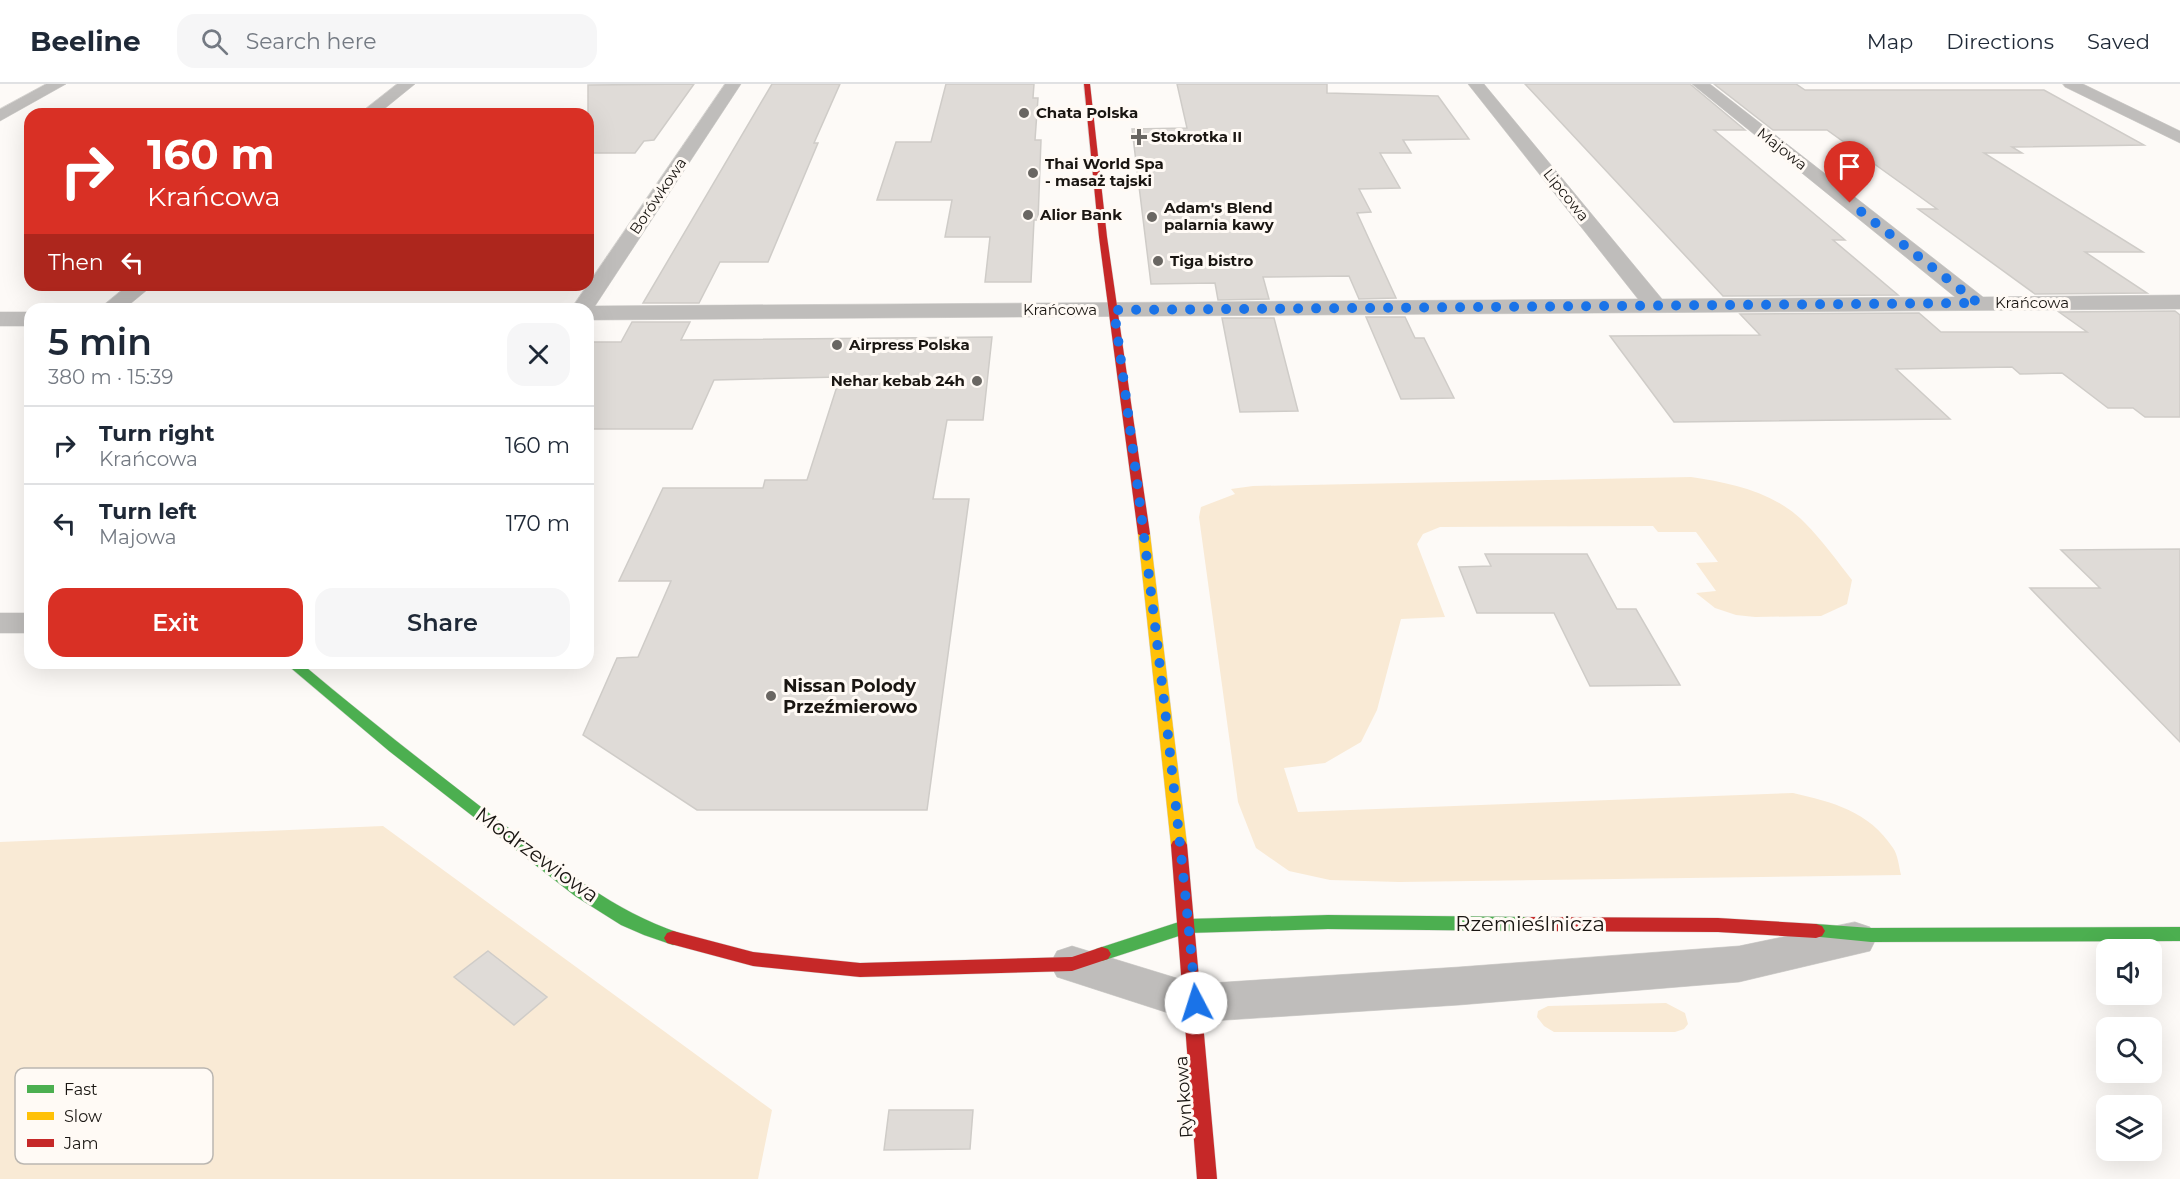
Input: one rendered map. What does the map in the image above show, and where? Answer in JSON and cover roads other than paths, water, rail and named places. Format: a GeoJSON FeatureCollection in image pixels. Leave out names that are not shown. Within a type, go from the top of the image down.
{"type":"FeatureCollection","features":[{"type":"Feature","properties":{"kind":"street"},"geometry":{"type":"LineString","coordinates":[[0,116],[23,101],[58,84]]}},
{"type":"Feature","properties":{"kind":"street"},"geometry":{"type":"LineString","coordinates":[[376,108],[407,84]]}},
{"type":"Feature","properties":{"kind":"street","name":"Borówkowa"},"geometry":{"type":"LineString","coordinates":[[586,303],[733,84]]}},
{"type":"Feature","properties":{"kind":"street","name":"Rynkowa"},"geometry":{"type":"LineString","coordinates":[[1087,84],[1094,164],[1139,493],[1188,926],[1196,1003],[1208,1179]]}},
{"type":"Feature","properties":{"kind":"street","name":"Lipcowa"},"geometry":{"type":"LineString","coordinates":[[1476,84],[1656,306]]}},
{"type":"Feature","properties":{"kind":"street","name":"Majowa"},"geometry":{"type":"LineString","coordinates":[[1700,84],[1978,303]]}},
{"type":"Feature","properties":{"kind":"street"},"geometry":{"type":"LineString","coordinates":[[2071,84],[2180,138]]}},
{"type":"Feature","properties":{"kind":"street"},"geometry":{"type":"LineString","coordinates":[[118,303],[134,291]]}},
{"type":"Feature","properties":{"kind":"street","name":"Krańcowa"},"geometry":{"type":"LineString","coordinates":[[594,313],[2180,302]]}},
{"type":"Feature","properties":{"kind":"street"},"geometry":{"type":"LineString","coordinates":[[0,319],[24,319]]}},
{"type":"Feature","properties":{"kind":"street"},"geometry":{"type":"LineString","coordinates":[[0,623],[24,623]]}},
{"type":"Feature","properties":{"kind":"street","name":"Modrzewiowa"},"geometry":{"type":"LineString","coordinates":[[299,669],[359,721],[574,887],[652,933],[753,959],[860,970],[1072,964],[1188,926]]}},
{"type":"Feature","properties":{"kind":"street","name":"Rzemieślnicza"},"geometry":{"type":"LineString","coordinates":[[1188,926],[1328,922],[1718,925],[1871,935],[2180,934]]}},
{"type":"Feature","properties":{"kind":"street","name":"Rzemieślnicza"},"geometry":{"type":"LineString","coordinates":[[1196,1003],[1448,987],[1739,963],[1871,935]]}},
{"type":"Feature","properties":{"kind":"street","name":"Modrzewiowa"},"geometry":{"type":"LineString","coordinates":[[1072,964],[1196,1003]]}},
{"type":"Feature","properties":{"kind":"place","name":"Chata Polska"},"geometry":{"type":"Point","coordinates":[1024,113]}},
{"type":"Feature","properties":{"kind":"place","name":"Stokrotka II"},"geometry":{"type":"Point","coordinates":[1139,137]}},
{"type":"Feature","properties":{"kind":"place","name":"Thai World Spa - masaż tajski"},"geometry":{"type":"Point","coordinates":[1033,173]}},
{"type":"Feature","properties":{"kind":"place","name":"Alior Bank"},"geometry":{"type":"Point","coordinates":[1028,215]}},
{"type":"Feature","properties":{"kind":"place","name":"Adam's Blend palarnia kawy"},"geometry":{"type":"Point","coordinates":[1152,217]}},
{"type":"Feature","properties":{"kind":"place","name":"Tiga bistro"},"geometry":{"type":"Point","coordinates":[1158,261]}},
{"type":"Feature","properties":{"kind":"place","name":"Airpress Polska"},"geometry":{"type":"Point","coordinates":[837,345]}},
{"type":"Feature","properties":{"kind":"place","name":"Nehar kebab 24h"},"geometry":{"type":"Point","coordinates":[977,381]}},
{"type":"Feature","properties":{"kind":"place","name":"Nissan Polody Przeźmierowo"},"geometry":{"type":"Point","coordinates":[771,696]}}]}
